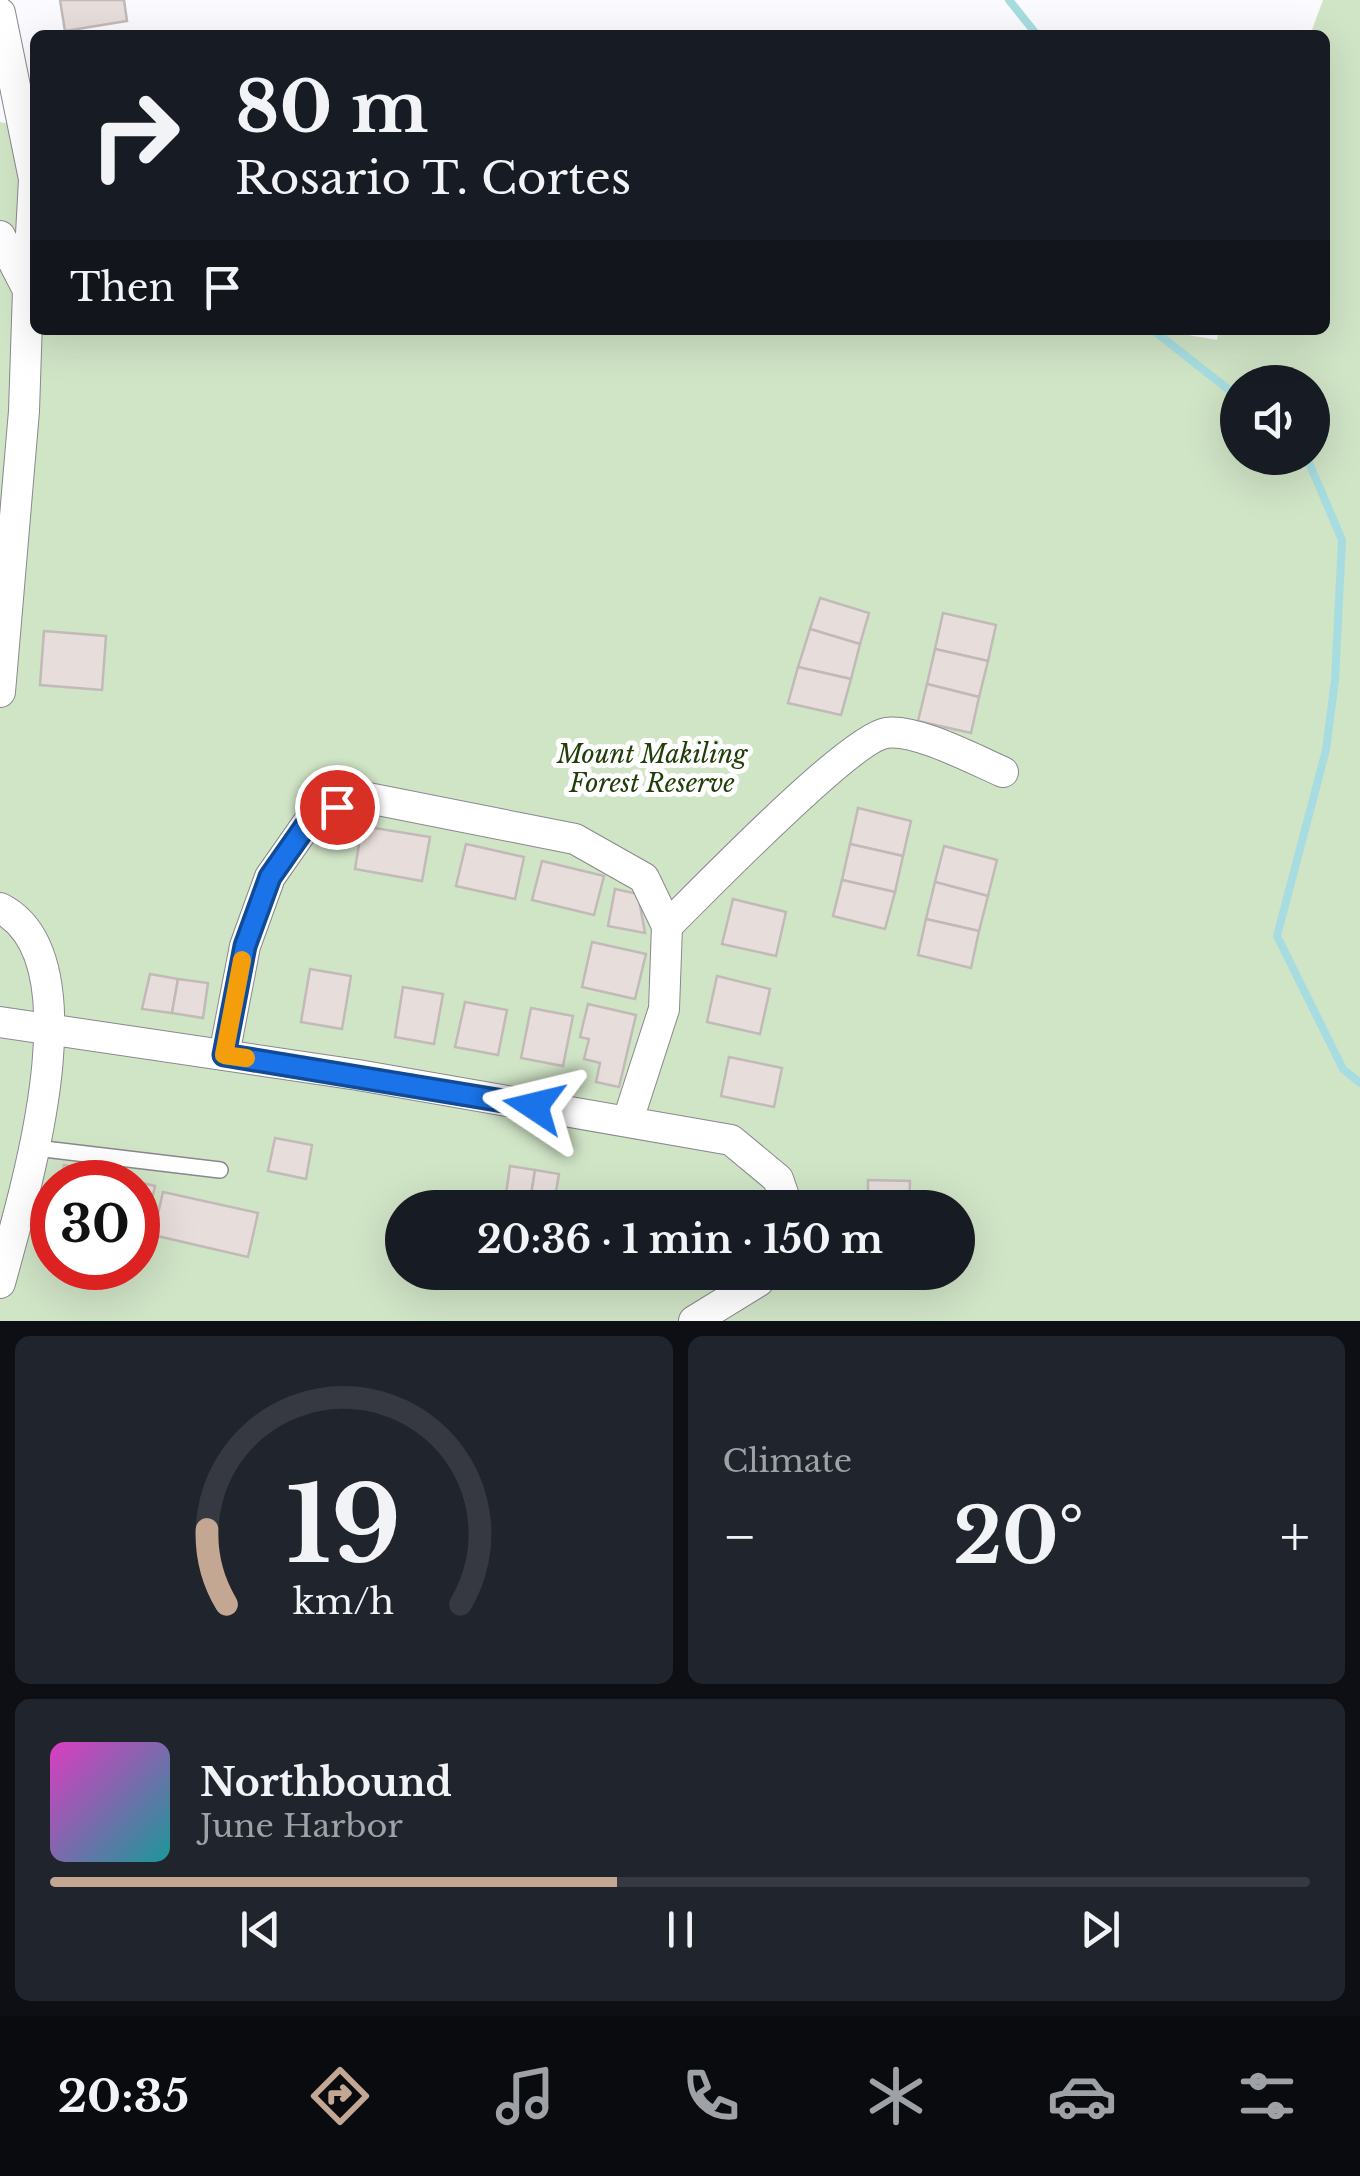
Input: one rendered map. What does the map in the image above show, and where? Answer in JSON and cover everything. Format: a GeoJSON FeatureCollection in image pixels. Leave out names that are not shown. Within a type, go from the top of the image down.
{"type":"FeatureCollection","features":[{"type":"Feature","properties":{"kind":"street"},"geometry":{"type":"LineString","coordinates":[[0,13],[30,159]]}},
{"type":"Feature","properties":{"kind":"street"},"geometry":{"type":"LineString","coordinates":[[0,236],[28,290]]}},
{"type":"Feature","properties":{"kind":"street"},"geometry":{"type":"LineString","coordinates":[[0,692],[24,411],[30,253]]}},
{"type":"Feature","properties":{"kind":"street"},"geometry":{"type":"LineString","coordinates":[[667,926],[816,782],[856,748],[886,732],[914,736],[1003,772]]}},
{"type":"Feature","properties":{"kind":"street"},"geometry":{"type":"LineString","coordinates":[[224,1055],[245,946],[270,877],[312,817],[363,797],[576,839],[644,878],[667,926],[664,1009],[628,1120]]}},
{"type":"Feature","properties":{"kind":"street"},"geometry":{"type":"LineString","coordinates":[[0,908],[18,917],[42,957],[50,1030],[36,1148],[0,1283]]}},
{"type":"Feature","properties":{"kind":"street"},"geometry":{"type":"LineString","coordinates":[[0,1022],[628,1120],[731,1140],[778,1179],[782,1190]]}},
{"type":"Feature","properties":{"kind":"street"},"geometry":{"type":"LineString","coordinates":[[694,1321],[744,1290]]}},
{"type":"Feature","properties":{"kind":"lane"},"geometry":{"type":"LineString","coordinates":[[36,1148],[220,1170]]}},
{"type":"Feature","properties":{"kind":"green space","name":"Mount Makiling Forest Reserve"},"geometry":{"type":"Polygon","coordinates":[[[1323,0],[1360,0],[1360,1321],[0,1321],[0,122],[30,128],[30,335],[1188,335],[1217,340],[1218,335],[1330,335],[1330,30],[1312,30],[1323,0]]]}},
{"type":"Feature","properties":{"kind":"building"},"geometry":{"type":"Polygon","coordinates":[[[60,0],[124,0],[127,21],[65,30],[60,0]]]}},
{"type":"Feature","properties":{"kind":"building"},"geometry":{"type":"Polygon","coordinates":[[[820,598],[869,613],[860,644],[810,629],[820,598]]]}},
{"type":"Feature","properties":{"kind":"building"},"geometry":{"type":"Polygon","coordinates":[[[943,613],[996,625],[988,661],[935,649],[943,613]]]}},
{"type":"Feature","properties":{"kind":"building"},"geometry":{"type":"Polygon","coordinates":[[[810,629],[860,644],[851,679],[798,667],[810,629]]]}},
{"type":"Feature","properties":{"kind":"building"},"geometry":{"type":"Polygon","coordinates":[[[44,631],[106,636],[102,690],[40,685],[44,631]]]}},
{"type":"Feature","properties":{"kind":"building"},"geometry":{"type":"Polygon","coordinates":[[[935,649],[988,661],[979,697],[927,684],[935,649]]]}},
{"type":"Feature","properties":{"kind":"building"},"geometry":{"type":"Polygon","coordinates":[[[798,667],[851,679],[841,715],[788,703],[798,667]]]}},
{"type":"Feature","properties":{"kind":"building"},"geometry":{"type":"Polygon","coordinates":[[[927,684],[979,697],[971,733],[918,721],[927,684]]]}},
{"type":"Feature","properties":{"kind":"building"},"geometry":{"type":"Polygon","coordinates":[[[858,808],[911,821],[903,856],[850,844],[858,808]]]}},
{"type":"Feature","properties":{"kind":"building"},"geometry":{"type":"Polygon","coordinates":[[[362,826],[430,837],[422,881],[355,869],[362,826]]]}},
{"type":"Feature","properties":{"kind":"building"},"geometry":{"type":"Polygon","coordinates":[[[466,844],[524,857],[515,899],[456,886],[466,844]]]}},
{"type":"Feature","properties":{"kind":"building"},"geometry":{"type":"Polygon","coordinates":[[[850,844],[903,856],[895,892],[842,880],[850,844]]]}},
{"type":"Feature","properties":{"kind":"building"},"geometry":{"type":"Polygon","coordinates":[[[944,846],[997,860],[988,896],[935,882],[944,846]]]}},
{"type":"Feature","properties":{"kind":"building"},"geometry":{"type":"Polygon","coordinates":[[[542,861],[604,876],[594,915],[532,900],[542,861]]]}},
{"type":"Feature","properties":{"kind":"building"},"geometry":{"type":"Polygon","coordinates":[[[842,880],[895,892],[885,929],[833,916],[842,880]]]}},
{"type":"Feature","properties":{"kind":"building"},"geometry":{"type":"Polygon","coordinates":[[[935,882],[988,896],[979,931],[926,919],[935,882]]]}},
{"type":"Feature","properties":{"kind":"building"},"geometry":{"type":"Polygon","coordinates":[[[615,889],[638,894],[645,933],[608,926],[615,889]]]}},
{"type":"Feature","properties":{"kind":"building"},"geometry":{"type":"Polygon","coordinates":[[[733,899],[786,912],[776,956],[722,944],[733,899]]]}},
{"type":"Feature","properties":{"kind":"building"},"geometry":{"type":"Polygon","coordinates":[[[926,919],[979,931],[971,968],[918,955],[926,919]]]}},
{"type":"Feature","properties":{"kind":"building"},"geometry":{"type":"Polygon","coordinates":[[[592,942],[646,954],[635,999],[582,987],[592,942]]]}},
{"type":"Feature","properties":{"kind":"building"},"geometry":{"type":"Polygon","coordinates":[[[310,969],[351,976],[342,1029],[301,1022],[310,969]]]}},
{"type":"Feature","properties":{"kind":"building"},"geometry":{"type":"Polygon","coordinates":[[[150,974],[178,979],[172,1013],[142,1009],[150,974]]]}},
{"type":"Feature","properties":{"kind":"building"},"geometry":{"type":"Polygon","coordinates":[[[717,976],[770,989],[760,1034],[707,1022],[717,976]]]}},
{"type":"Feature","properties":{"kind":"building"},"geometry":{"type":"Polygon","coordinates":[[[178,979],[208,983],[203,1018],[172,1013],[178,979]]]}},
{"type":"Feature","properties":{"kind":"building"},"geometry":{"type":"Polygon","coordinates":[[[403,987],[443,994],[434,1044],[395,1037],[403,987]]]}},
{"type":"Feature","properties":{"kind":"building"},"geometry":{"type":"Polygon","coordinates":[[[465,1002],[507,1010],[498,1055],[455,1047],[465,1002]]]}},
{"type":"Feature","properties":{"kind":"building"},"geometry":{"type":"Polygon","coordinates":[[[588,1004],[636,1015],[619,1087],[596,1082],[600,1063],[584,1059],[589,1039],[580,1037],[588,1004]]]}},
{"type":"Feature","properties":{"kind":"building"},"geometry":{"type":"Polygon","coordinates":[[[531,1008],[573,1016],[563,1066],[521,1058],[531,1008]]]}},
{"type":"Feature","properties":{"kind":"building"},"geometry":{"type":"Polygon","coordinates":[[[729,1057],[782,1068],[774,1107],[721,1096],[729,1057]]]}},
{"type":"Feature","properties":{"kind":"building"},"geometry":{"type":"Polygon","coordinates":[[[275,1138],[312,1145],[306,1179],[268,1171],[275,1138]]]}},
{"type":"Feature","properties":{"kind":"building"},"geometry":{"type":"Polygon","coordinates":[[[510,1166],[535,1170],[532,1190],[507,1190],[510,1166]]]}},
{"type":"Feature","properties":{"kind":"building"},"geometry":{"type":"Polygon","coordinates":[[[535,1170],[559,1174],[556,1190],[532,1190],[535,1170]]]}},
{"type":"Feature","properties":{"kind":"building"},"geometry":{"type":"Polygon","coordinates":[[[868,1180],[910,1181],[910,1190],[868,1190],[868,1180]]]}},
{"type":"Feature","properties":{"kind":"building"},"geometry":{"type":"Polygon","coordinates":[[[163,1192],[258,1213],[248,1257],[160,1237],[163,1192]]]}},
{"type":"Feature","properties":{"kind":"waterway"},"geometry":{"type":"LineString","coordinates":[[1009,0],[1033,30]]}},
{"type":"Feature","properties":{"kind":"waterway"},"geometry":{"type":"LineString","coordinates":[[1159,335],[1220,383]]}},
{"type":"Feature","properties":{"kind":"waterway"},"geometry":{"type":"LineString","coordinates":[[1314,475],[1342,540],[1335,680],[1326,750],[1277,936],[1343,1069],[1360,1083]]}},
{"type":"Feature","properties":{"kind":"slow traffic"},"geometry":{"type":"LineString","coordinates":[[242,960],[224,1055],[246,1058]]}},
{"type":"Feature","properties":{"kind":"route"},"geometry":{"type":"LineString","coordinates":[[337,807],[312,817],[270,877],[245,946],[224,1055],[534,1106]]}}]}
